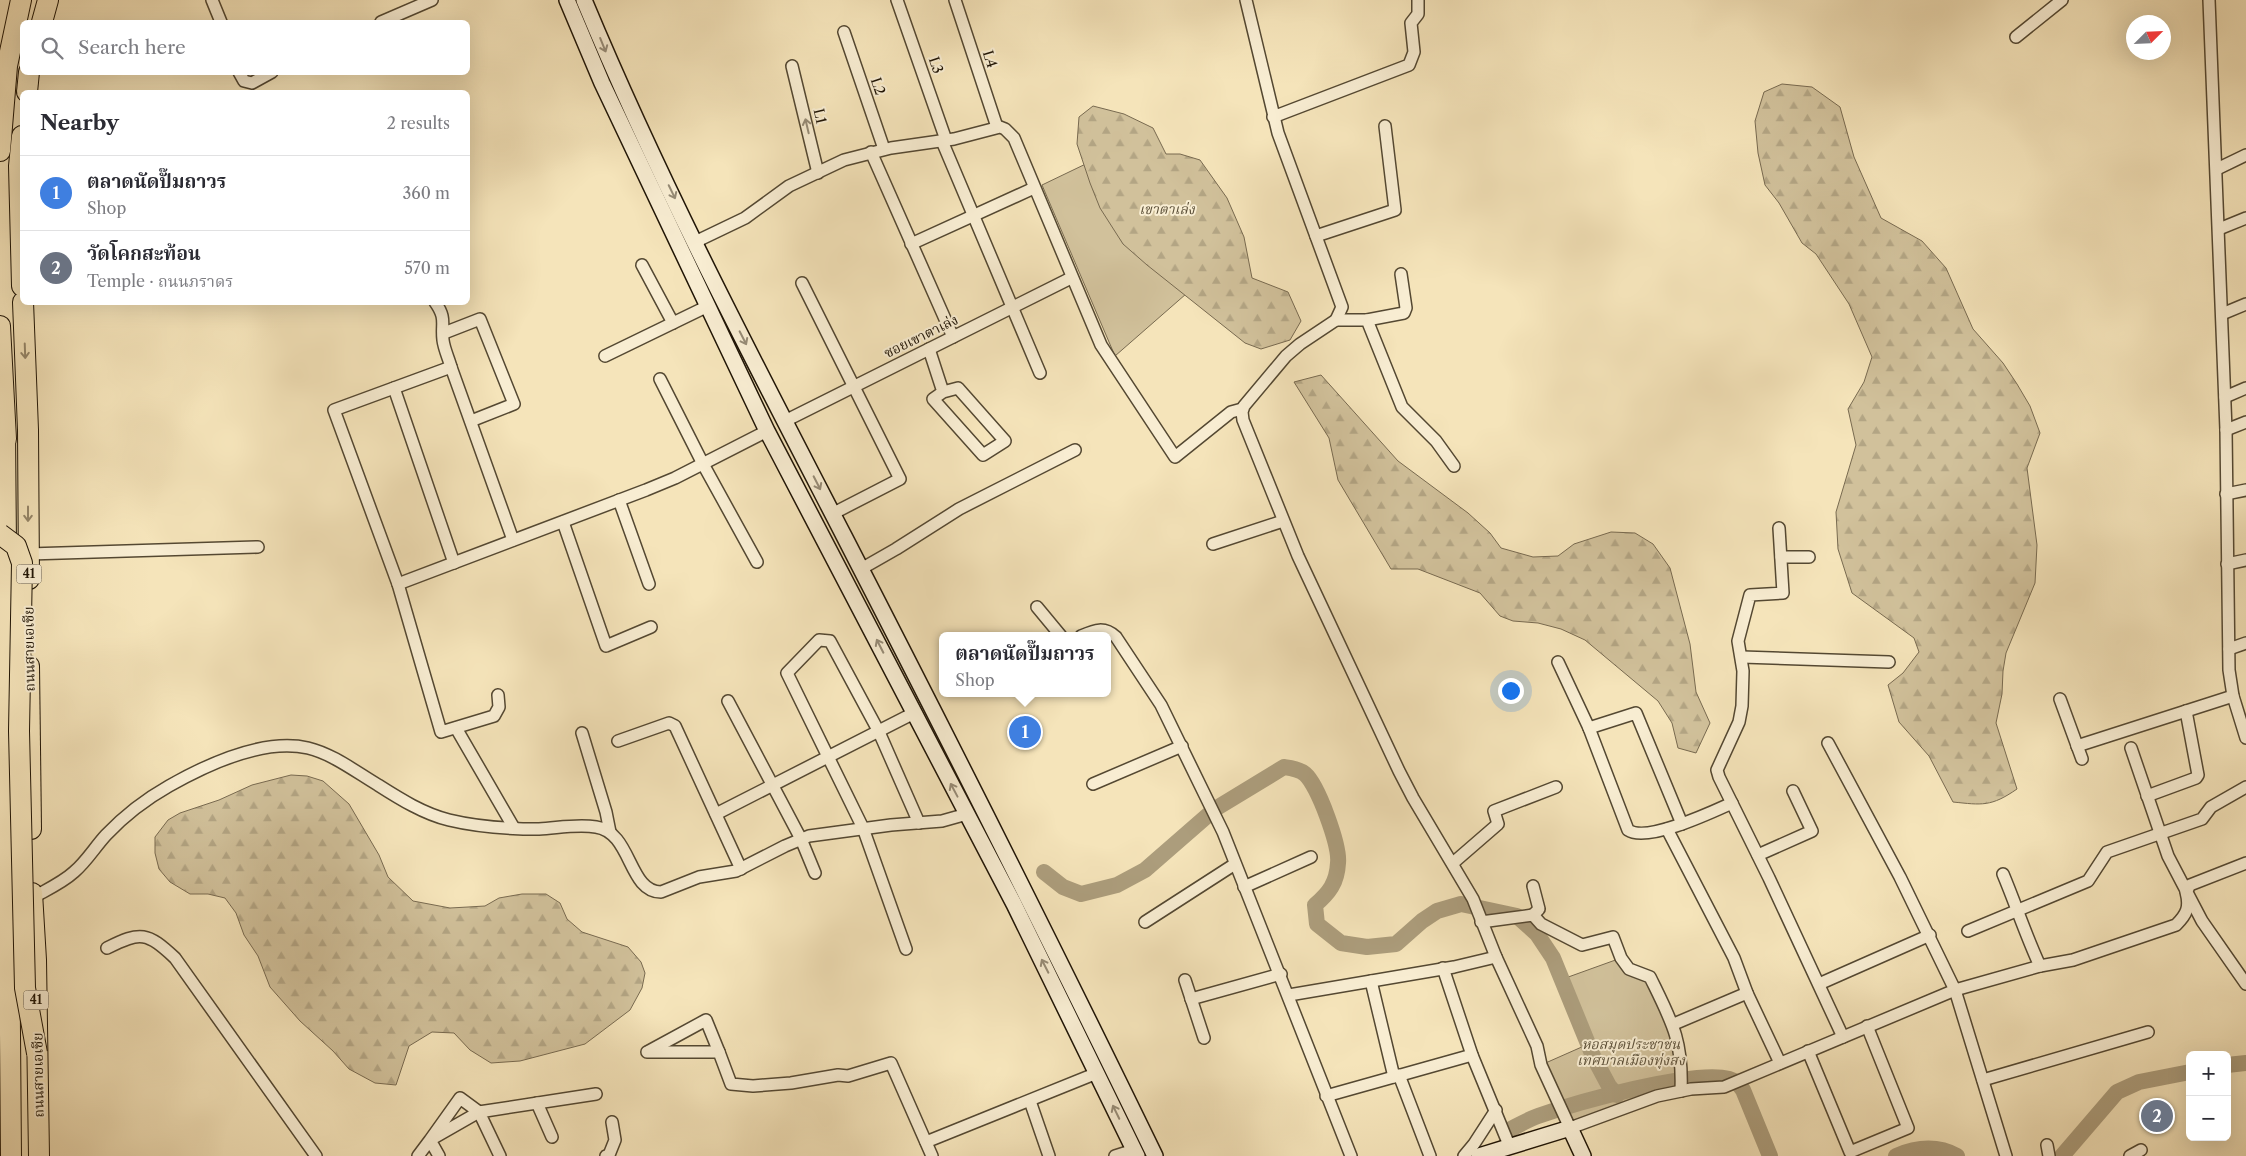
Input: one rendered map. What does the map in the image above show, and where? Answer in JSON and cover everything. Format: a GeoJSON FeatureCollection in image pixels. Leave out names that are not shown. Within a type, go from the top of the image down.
{"type":"FeatureCollection","features":[{"type":"Feature","properties":{"kind":"highway"},"geometry":{"type":"LineString","coordinates":[[0,151],[7,66],[21,0]]}},
{"type":"Feature","properties":{"kind":"highway"},"geometry":{"type":"LineString","coordinates":[[43,20],[48,0]]}},
{"type":"Feature","properties":{"kind":"highway"},"geometry":{"type":"LineString","coordinates":[[27,90],[29,75]]}},
{"type":"Feature","properties":{"kind":"highway"},"geometry":{"type":"LineString","coordinates":[[20,156],[20,185]]}},
{"type":"Feature","properties":{"kind":"highway","name":"ถนนสายเอเชีย"},"geometry":{"type":"LineString","coordinates":[[23,305],[28,430],[31,845],[36,960],[39,1156]]}},
{"type":"Feature","properties":{"kind":"highway","name":"ถนนสายเอเชีย"},"geometry":{"type":"LineString","coordinates":[[0,326],[31,845]]}},
{"type":"Feature","properties":{"kind":"highway"},"geometry":{"type":"LineString","coordinates":[[5,427],[11,1156]]}},
{"type":"Feature","properties":{"kind":"highway"},"geometry":{"type":"LineString","coordinates":[[0,534],[16,546],[22,563],[19,731],[25,988],[37,1054]]}},
{"type":"Feature","properties":{"kind":"highway"},"geometry":{"type":"LineString","coordinates":[[9,967],[25,1119],[25,1156]]}},
{"type":"Feature","properties":{"kind":"main road"},"geometry":{"type":"LineString","coordinates":[[567,0],[602,83],[768,431],[1047,971],[1135,1153]]}},
{"type":"Feature","properties":{"kind":"main road"},"geometry":{"type":"LineString","coordinates":[[584,0],[615,76],[695,242],[1053,945],[1155,1156]]}},
{"type":"Feature","properties":{"kind":"main road"},"geometry":{"type":"LineString","coordinates":[[1479,1156],[1507,1141],[1570,1128],[1583,1156]]}},
{"type":"Feature","properties":{"kind":"street"},"geometry":{"type":"LineString","coordinates":[[212,0],[219,20]]}},
{"type":"Feature","properties":{"kind":"street"},"geometry":{"type":"LineString","coordinates":[[386,20],[432,0]]}},
{"type":"Feature","properties":{"kind":"street","name":"L3"},"geometry":{"type":"LineString","coordinates":[[897,0],[944,141],[1040,373]]}},
{"type":"Feature","properties":{"kind":"street","name":"L4"},"geometry":{"type":"LineString","coordinates":[[955,0],[997,127]]}},
{"type":"Feature","properties":{"kind":"street"},"geometry":{"type":"LineString","coordinates":[[695,242],[745,218],[789,186],[844,160],[884,149],[944,141],[997,127],[1005,129],[1014,138],[1071,278],[1109,360],[1175,457],[1231,412],[1242,409],[1286,356],[1300,344],[1336,320],[1342,306],[1273,117],[1246,0]]}},
{"type":"Feature","properties":{"kind":"street"},"geometry":{"type":"LineString","coordinates":[[1273,117],[1408,65],[1414,52],[1411,23],[1418,14],[1418,0]]}},
{"type":"Feature","properties":{"kind":"street"},"geometry":{"type":"LineString","coordinates":[[2016,37],[2062,0]]}},
{"type":"Feature","properties":{"kind":"street"},"geometry":{"type":"LineString","coordinates":[[2209,0],[2225,397],[2229,649],[2233,696],[2246,738]]}},
{"type":"Feature","properties":{"kind":"street","name":"L2"},"geometry":{"type":"LineString","coordinates":[[844,32],[884,149]]}},
{"type":"Feature","properties":{"kind":"street","name":"L1"},"geometry":{"type":"LineString","coordinates":[[792,66],[818,173]]}},
{"type":"Feature","properties":{"kind":"street"},"geometry":{"type":"LineString","coordinates":[[241,75],[244,81],[252,82],[266,75]]}},
{"type":"Feature","properties":{"kind":"street"},"geometry":{"type":"LineString","coordinates":[[1316,236],[1395,210],[1385,126]]}},
{"type":"Feature","properties":{"kind":"street"},"geometry":{"type":"LineString","coordinates":[[871,152],[953,337]]}},
{"type":"Feature","properties":{"kind":"street"},"geometry":{"type":"LineString","coordinates":[[2217,169],[2246,155]]}},
{"type":"Feature","properties":{"kind":"street"},"geometry":{"type":"LineString","coordinates":[[912,244],[1034,188]]}},
{"type":"Feature","properties":{"kind":"street"},"geometry":{"type":"LineString","coordinates":[[2219,229],[2246,218]]}},
{"type":"Feature","properties":{"kind":"street"},"geometry":{"type":"LineString","coordinates":[[642,265],[673,323]]}},
{"type":"Feature","properties":{"kind":"street"},"geometry":{"type":"LineString","coordinates":[[1336,320],[1367,320],[1404,313],[1406,308],[1401,274]]}},
{"type":"Feature","properties":{"kind":"street","name":"ซอยเขาตาเล่ง"},"geometry":{"type":"LineString","coordinates":[[785,421],[1071,278]]}},
{"type":"Feature","properties":{"kind":"street"},"geometry":{"type":"LineString","coordinates":[[802,283],[900,479],[832,514]]}},
{"type":"Feature","properties":{"kind":"street"},"geometry":{"type":"LineString","coordinates":[[2222,314],[2246,304]]}},
{"type":"Feature","properties":{"kind":"street"},"geometry":{"type":"LineString","coordinates":[[437,305],[444,320],[443,340],[451,367],[513,540]]}},
{"type":"Feature","properties":{"kind":"street"},"geometry":{"type":"LineString","coordinates":[[605,356],[708,306]]}},
{"type":"Feature","properties":{"kind":"street"},"geometry":{"type":"LineString","coordinates":[[444,332],[480,319],[514,404],[471,421]]}},
{"type":"Feature","properties":{"kind":"street"},"geometry":{"type":"LineString","coordinates":[[1367,320],[1402,407],[1436,441],[1454,466]]}},
{"type":"Feature","properties":{"kind":"street"},"geometry":{"type":"LineString","coordinates":[[929,349],[943,392]]}},
{"type":"Feature","properties":{"kind":"street"},"geometry":{"type":"LineString","coordinates":[[451,367],[334,410],[398,584],[441,732],[494,716],[499,707],[498,695]]}},
{"type":"Feature","properties":{"kind":"street"},"geometry":{"type":"LineString","coordinates":[[660,379],[703,464],[757,562]]}},
{"type":"Feature","properties":{"kind":"street"},"geometry":{"type":"LineString","coordinates":[[394,388],[454,563]]}},
{"type":"Feature","properties":{"kind":"street"},"geometry":{"type":"LineString","coordinates":[[958,388],[1005,441],[983,455],[934,399],[943,392],[958,388]]}},
{"type":"Feature","properties":{"kind":"street"},"geometry":{"type":"LineString","coordinates":[[2225,397],[2246,388]]}},
{"type":"Feature","properties":{"kind":"street"},"geometry":{"type":"LineString","coordinates":[[1242,409],[1246,432],[1284,521],[1399,771],[1473,899],[1496,957],[1537,1046],[1541,1065],[1570,1128],[1681,1086],[1724,1087],[1955,990],[2040,966],[2073,960],[2176,926],[2186,915],[2189,904],[2186,892],[2190,885],[2246,862]]}},
{"type":"Feature","properties":{"kind":"street"},"geometry":{"type":"LineString","coordinates":[[2226,430],[2246,422]]}},
{"type":"Feature","properties":{"kind":"street"},"geometry":{"type":"LineString","coordinates":[[398,584],[674,478],[768,431]]}},
{"type":"Feature","properties":{"kind":"street"},"geometry":{"type":"LineString","coordinates":[[861,569],[959,509],[1075,450]]}},
{"type":"Feature","properties":{"kind":"street"},"geometry":{"type":"LineString","coordinates":[[2226,494],[2246,490]]}},
{"type":"Feature","properties":{"kind":"street"},"geometry":{"type":"LineString","coordinates":[[619,500],[649,584]]}},
{"type":"Feature","properties":{"kind":"street"},"geometry":{"type":"LineString","coordinates":[[1213,544],[1284,521]]}},
{"type":"Feature","properties":{"kind":"street"},"geometry":{"type":"LineString","coordinates":[[563,522],[606,646],[651,627]]}},
{"type":"Feature","properties":{"kind":"street"},"geometry":{"type":"LineString","coordinates":[[1779,528],[1783,593],[1750,595],[1738,642],[1742,657],[1743,683],[1739,722],[1717,770],[1843,1036]]}},
{"type":"Feature","properties":{"kind":"street"},"geometry":{"type":"LineString","coordinates":[[28,554],[258,547]]}},
{"type":"Feature","properties":{"kind":"street"},"geometry":{"type":"LineString","coordinates":[[1781,557],[1809,556]]}},
{"type":"Feature","properties":{"kind":"street"},"geometry":{"type":"LineString","coordinates":[[2227,564],[2246,560]]}},
{"type":"Feature","properties":{"kind":"street"},"geometry":{"type":"LineString","coordinates":[[1037,607],[1057,632]]}},
{"type":"Feature","properties":{"kind":"street"},"geometry":{"type":"LineString","coordinates":[[1092,632],[1100,629],[1110,632]]}},
{"type":"Feature","properties":{"kind":"street"},"geometry":{"type":"LineString","coordinates":[[1111,633],[1116,637],[1161,705],[1209,801],[1281,974],[1326,1096],[1351,1156]]}},
{"type":"Feature","properties":{"kind":"street"},"geometry":{"type":"LineString","coordinates":[[906,949],[863,828],[787,674],[819,640],[830,641],[879,732],[919,823]]}},
{"type":"Feature","properties":{"kind":"street"},"geometry":{"type":"LineString","coordinates":[[2229,649],[2246,643]]}},
{"type":"Feature","properties":{"kind":"street"},"geometry":{"type":"LineString","coordinates":[[1742,657],[1889,662]]}},
{"type":"Feature","properties":{"kind":"street"},"geometry":{"type":"LineString","coordinates":[[1558,662],[1590,728],[1628,830],[1633,833],[1642,833],[1667,829],[1732,803]]}},
{"type":"Feature","properties":{"kind":"street"},"geometry":{"type":"LineString","coordinates":[[2077,746],[2233,696]]}},
{"type":"Feature","properties":{"kind":"street"},"geometry":{"type":"LineString","coordinates":[[2060,699],[2082,759]]}},
{"type":"Feature","properties":{"kind":"street"},"geometry":{"type":"LineString","coordinates":[[728,701],[800,839],[815,873]]}},
{"type":"Feature","properties":{"kind":"street"},"geometry":{"type":"LineString","coordinates":[[2147,796],[2196,778],[2198,775],[2186,712]]}},
{"type":"Feature","properties":{"kind":"street"},"geometry":{"type":"LineString","coordinates":[[716,814],[914,713]]}},
{"type":"Feature","properties":{"kind":"street"},"geometry":{"type":"LineString","coordinates":[[1590,728],[1636,713],[1682,824]]}},
{"type":"Feature","properties":{"kind":"street"},"geometry":{"type":"LineString","coordinates":[[618,741],[662,724],[672,724],[675,726],[741,868]]}},
{"type":"Feature","properties":{"kind":"street"},"geometry":{"type":"LineString","coordinates":[[456,728],[514,828]]}},
{"type":"Feature","properties":{"kind":"street"},"geometry":{"type":"LineString","coordinates":[[582,733],[606,812],[610,832]]}},
{"type":"Feature","properties":{"kind":"street"},"geometry":{"type":"LineString","coordinates":[[1828,743],[1930,935],[1955,990],[2006,1156]]}},
{"type":"Feature","properties":{"kind":"street"},"geometry":{"type":"LineString","coordinates":[[32,898],[74,872],[107,834],[137,808],[166,788],[197,771],[230,758],[279,746],[309,748],[329,756],[429,813],[474,825],[514,828],[587,826],[605,829],[618,841],[645,888],[654,892],[661,892],[712,874],[741,868],[800,839],[824,833],[942,821],[967,814]]}},
{"type":"Feature","properties":{"kind":"street"},"geometry":{"type":"LineString","coordinates":[[1094,784],[1182,746]]}},
{"type":"Feature","properties":{"kind":"street"},"geometry":{"type":"LineString","coordinates":[[2131,748],[2168,856],[2202,921],[2246,984]]}},
{"type":"Feature","properties":{"kind":"street"},"geometry":{"type":"LineString","coordinates":[[1452,863],[1498,824],[1494,811],[1556,787]]}},
{"type":"Feature","properties":{"kind":"street"},"geometry":{"type":"LineString","coordinates":[[1968,931],[2088,881],[2106,852],[2202,819],[2211,807],[2246,787]]}},
{"type":"Feature","properties":{"kind":"street"},"geometry":{"type":"LineString","coordinates":[[1758,855],[1812,831],[1792,791]]}},
{"type":"Feature","properties":{"kind":"street"},"geometry":{"type":"LineString","coordinates":[[1667,829],[1734,958],[1747,993],[1780,1064]]}},
{"type":"Feature","properties":{"kind":"street"},"geometry":{"type":"LineString","coordinates":[[1244,887],[1311,857]]}},
{"type":"Feature","properties":{"kind":"street"},"geometry":{"type":"LineString","coordinates":[[1145,922],[1235,864]]}},
{"type":"Feature","properties":{"kind":"street"},"geometry":{"type":"LineString","coordinates":[[2003,874],[2018,910],[2025,935],[2040,966]]}},
{"type":"Feature","properties":{"kind":"street"},"geometry":{"type":"LineString","coordinates":[[1481,919],[1508,919],[1529,916],[1539,909],[1533,886]]}},
{"type":"Feature","properties":{"kind":"street"},"geometry":{"type":"LineString","coordinates":[[1529,916],[1582,945],[1613,937],[1621,958],[1629,969],[1650,977],[1674,1024],[1682,1067],[1681,1086]]}},
{"type":"Feature","properties":{"kind":"street"},"geometry":{"type":"LineString","coordinates":[[1819,984],[1930,935]]}},
{"type":"Feature","properties":{"kind":"street"},"geometry":{"type":"LineString","coordinates":[[107,948],[133,936],[145,936],[157,942],[175,958],[316,1156]]}},
{"type":"Feature","properties":{"kind":"street"},"geometry":{"type":"LineString","coordinates":[[1289,995],[1496,957]]}},
{"type":"Feature","properties":{"kind":"street"},"geometry":{"type":"LineString","coordinates":[[1443,968],[1472,1055],[1507,1141]]}},
{"type":"Feature","properties":{"kind":"street"},"geometry":{"type":"LineString","coordinates":[[1191,999],[1281,974]]}},
{"type":"Feature","properties":{"kind":"street"},"geometry":{"type":"LineString","coordinates":[[1185,980],[1204,1038]]}},
{"type":"Feature","properties":{"kind":"street"},"geometry":{"type":"LineString","coordinates":[[1371,980],[1397,1076],[1430,1156]]}},
{"type":"Feature","properties":{"kind":"street"},"geometry":{"type":"LineString","coordinates":[[1674,1024],[1747,993]]}},
{"type":"Feature","properties":{"kind":"street"},"geometry":{"type":"LineString","coordinates":[[719,1052],[647,1052],[706,1020],[719,1052],[731,1084],[753,1086],[791,1083],[838,1075],[848,1076],[891,1063],[932,1156]]}},
{"type":"Feature","properties":{"kind":"street"},"geometry":{"type":"LineString","coordinates":[[1808,1051],[1850,1152],[1908,1128],[1867,1026]]}},
{"type":"Feature","properties":{"kind":"street"},"geometry":{"type":"LineString","coordinates":[[1983,1080],[2148,1032]]}},
{"type":"Feature","properties":{"kind":"street"},"geometry":{"type":"LineString","coordinates":[[1326,1096],[1472,1055]]}},
{"type":"Feature","properties":{"kind":"street"},"geometry":{"type":"LineString","coordinates":[[926,1142],[1097,1073]]}},
{"type":"Feature","properties":{"kind":"street"},"geometry":{"type":"LineString","coordinates":[[430,1140],[479,1112],[596,1094]]}},
{"type":"Feature","properties":{"kind":"street"},"geometry":{"type":"LineString","coordinates":[[418,1156],[460,1098],[479,1112],[500,1156]]}},
{"type":"Feature","properties":{"kind":"street"},"geometry":{"type":"LineString","coordinates":[[1030,1101],[1049,1156]]}},
{"type":"Feature","properties":{"kind":"street"},"geometry":{"type":"LineString","coordinates":[[537,1103],[552,1137]]}},
{"type":"Feature","properties":{"kind":"street"},"geometry":{"type":"LineString","coordinates":[[1464,1156],[1497,1114]]}},
{"type":"Feature","properties":{"kind":"street"},"geometry":{"type":"LineString","coordinates":[[606,1156],[609,1155],[614,1144],[612,1122]]}},
{"type":"Feature","properties":{"kind":"street"},"geometry":{"type":"LineString","coordinates":[[430,1140],[438,1156]]}},
{"type":"Feature","properties":{"kind":"street"},"geometry":{"type":"LineString","coordinates":[[2130,1156],[2142,1150]]}},
{"type":"Feature","properties":{"kind":"street"},"geometry":{"type":"LineString","coordinates":[[1115,1156],[1135,1153]]}},
{"type":"Feature","properties":{"kind":"green space"},"geometry":{"type":"Polygon","coordinates":[[[1782,84],[1812,87],[1840,107],[1854,157],[1881,218],[1922,241],[1946,268],[1973,329],[2003,363],[2017,384],[2030,406],[2040,433],[2027,468],[2037,545],[2035,583],[2006,653],[2002,694],[1996,723],[2017,789],[1993,802],[1972,804],[1953,802],[1929,756],[1899,722],[1888,685],[1903,673],[1919,652],[1914,638],[1852,593],[1838,549],[1836,512],[1856,445],[1848,409],[1864,382],[1872,357],[1849,304],[1816,254],[1802,243],[1779,203],[1765,185],[1758,153],[1755,121],[1764,92],[1782,84]]]}},
{"type":"Feature","properties":{"kind":"green space","name":"เขาตาเล่ง"},"geometry":{"type":"Polygon","coordinates":[[[1093,106],[1124,114],[1153,128],[1166,154],[1180,154],[1200,160],[1227,198],[1244,237],[1252,278],[1288,292],[1301,321],[1290,340],[1261,349],[1245,343],[1123,244],[1100,208],[1077,144],[1079,117],[1093,106]]]}},
{"type":"Feature","properties":{"kind":"green space"},"geometry":{"type":"Polygon","coordinates":[[[1094,160],[1194,287],[1115,356],[1042,185],[1094,160]]]}},
{"type":"Feature","properties":{"kind":"green space"},"geometry":{"type":"Polygon","coordinates":[[[1321,375],[1398,461],[1468,513],[1490,533],[1501,548],[1533,557],[1558,556],[1574,544],[1611,532],[1635,533],[1653,544],[1670,568],[1690,644],[1696,692],[1710,723],[1696,753],[1678,748],[1672,723],[1658,701],[1585,640],[1561,629],[1538,623],[1513,621],[1500,616],[1480,593],[1418,569],[1391,569],[1338,480],[1329,438],[1294,382],[1321,375]]]}},
{"type":"Feature","properties":{"kind":"green space"},"geometry":{"type":"Polygon","coordinates":[[[291,775],[307,776],[323,781],[349,804],[379,855],[388,877],[413,901],[450,908],[485,906],[499,898],[522,894],[546,894],[560,903],[567,919],[582,932],[628,947],[641,962],[645,973],[642,988],[630,1010],[585,1044],[520,1061],[491,1063],[470,1050],[454,1033],[432,1032],[409,1046],[396,1085],[375,1083],[349,1069],[333,1051],[300,1021],[270,987],[258,956],[244,935],[236,913],[225,898],[208,894],[190,894],[170,882],[159,869],[155,853],[155,837],[168,820],[180,813],[219,800],[252,785],[291,775]]]}},
{"type":"Feature","properties":{"kind":"green space","name":"หอสมุดประชาชน เทศบาลเมืองทุ่งสง"},"geometry":{"type":"Polygon","coordinates":[[[1621,958],[1650,977],[1674,1024],[1681,1091],[1570,1128],[1541,1065],[1584,1046],[1560,980],[1621,958]]]}},
{"type":"Feature","properties":{"kind":"waterway"},"geometry":{"type":"LineString","coordinates":[[1044,872],[1063,887],[1081,894],[1117,885],[1145,870],[1215,809],[1284,767],[1298,770],[1305,774],[1316,790],[1332,830],[1338,855],[1334,882],[1328,892],[1315,905],[1317,924],[1341,943],[1367,947],[1396,944],[1422,921],[1437,911],[1461,904],[1517,916],[1537,934],[1553,958],[1593,1056],[1609,1086],[1617,1095]]}},
{"type":"Feature","properties":{"kind":"waterway"},"geometry":{"type":"LineString","coordinates":[[2231,1065],[2246,1063]]}},
{"type":"Feature","properties":{"kind":"waterway"},"geometry":{"type":"LineString","coordinates":[[2062,1156],[2117,1092],[2139,1082],[2186,1073]]}},
{"type":"Feature","properties":{"kind":"waterway"},"geometry":{"type":"LineString","coordinates":[[1507,1131],[1538,1116],[1605,1096],[1663,1083],[1712,1077],[1729,1079],[1742,1088],[1770,1156]]}},
{"type":"Feature","properties":{"kind":"waterway"},"geometry":{"type":"LineString","coordinates":[[1896,1156],[1927,1148],[1942,1150],[1957,1156]]}},
{"type":"Feature","properties":{"kind":"place","name":"ตลาดนัดปั๊มถาวร"},"geometry":{"type":"Point","coordinates":[1025,732]}},
{"type":"Feature","properties":{"kind":"place","name":"วัดโคกสะท้อน"},"geometry":{"type":"Point","coordinates":[2157,1116]}}]}
